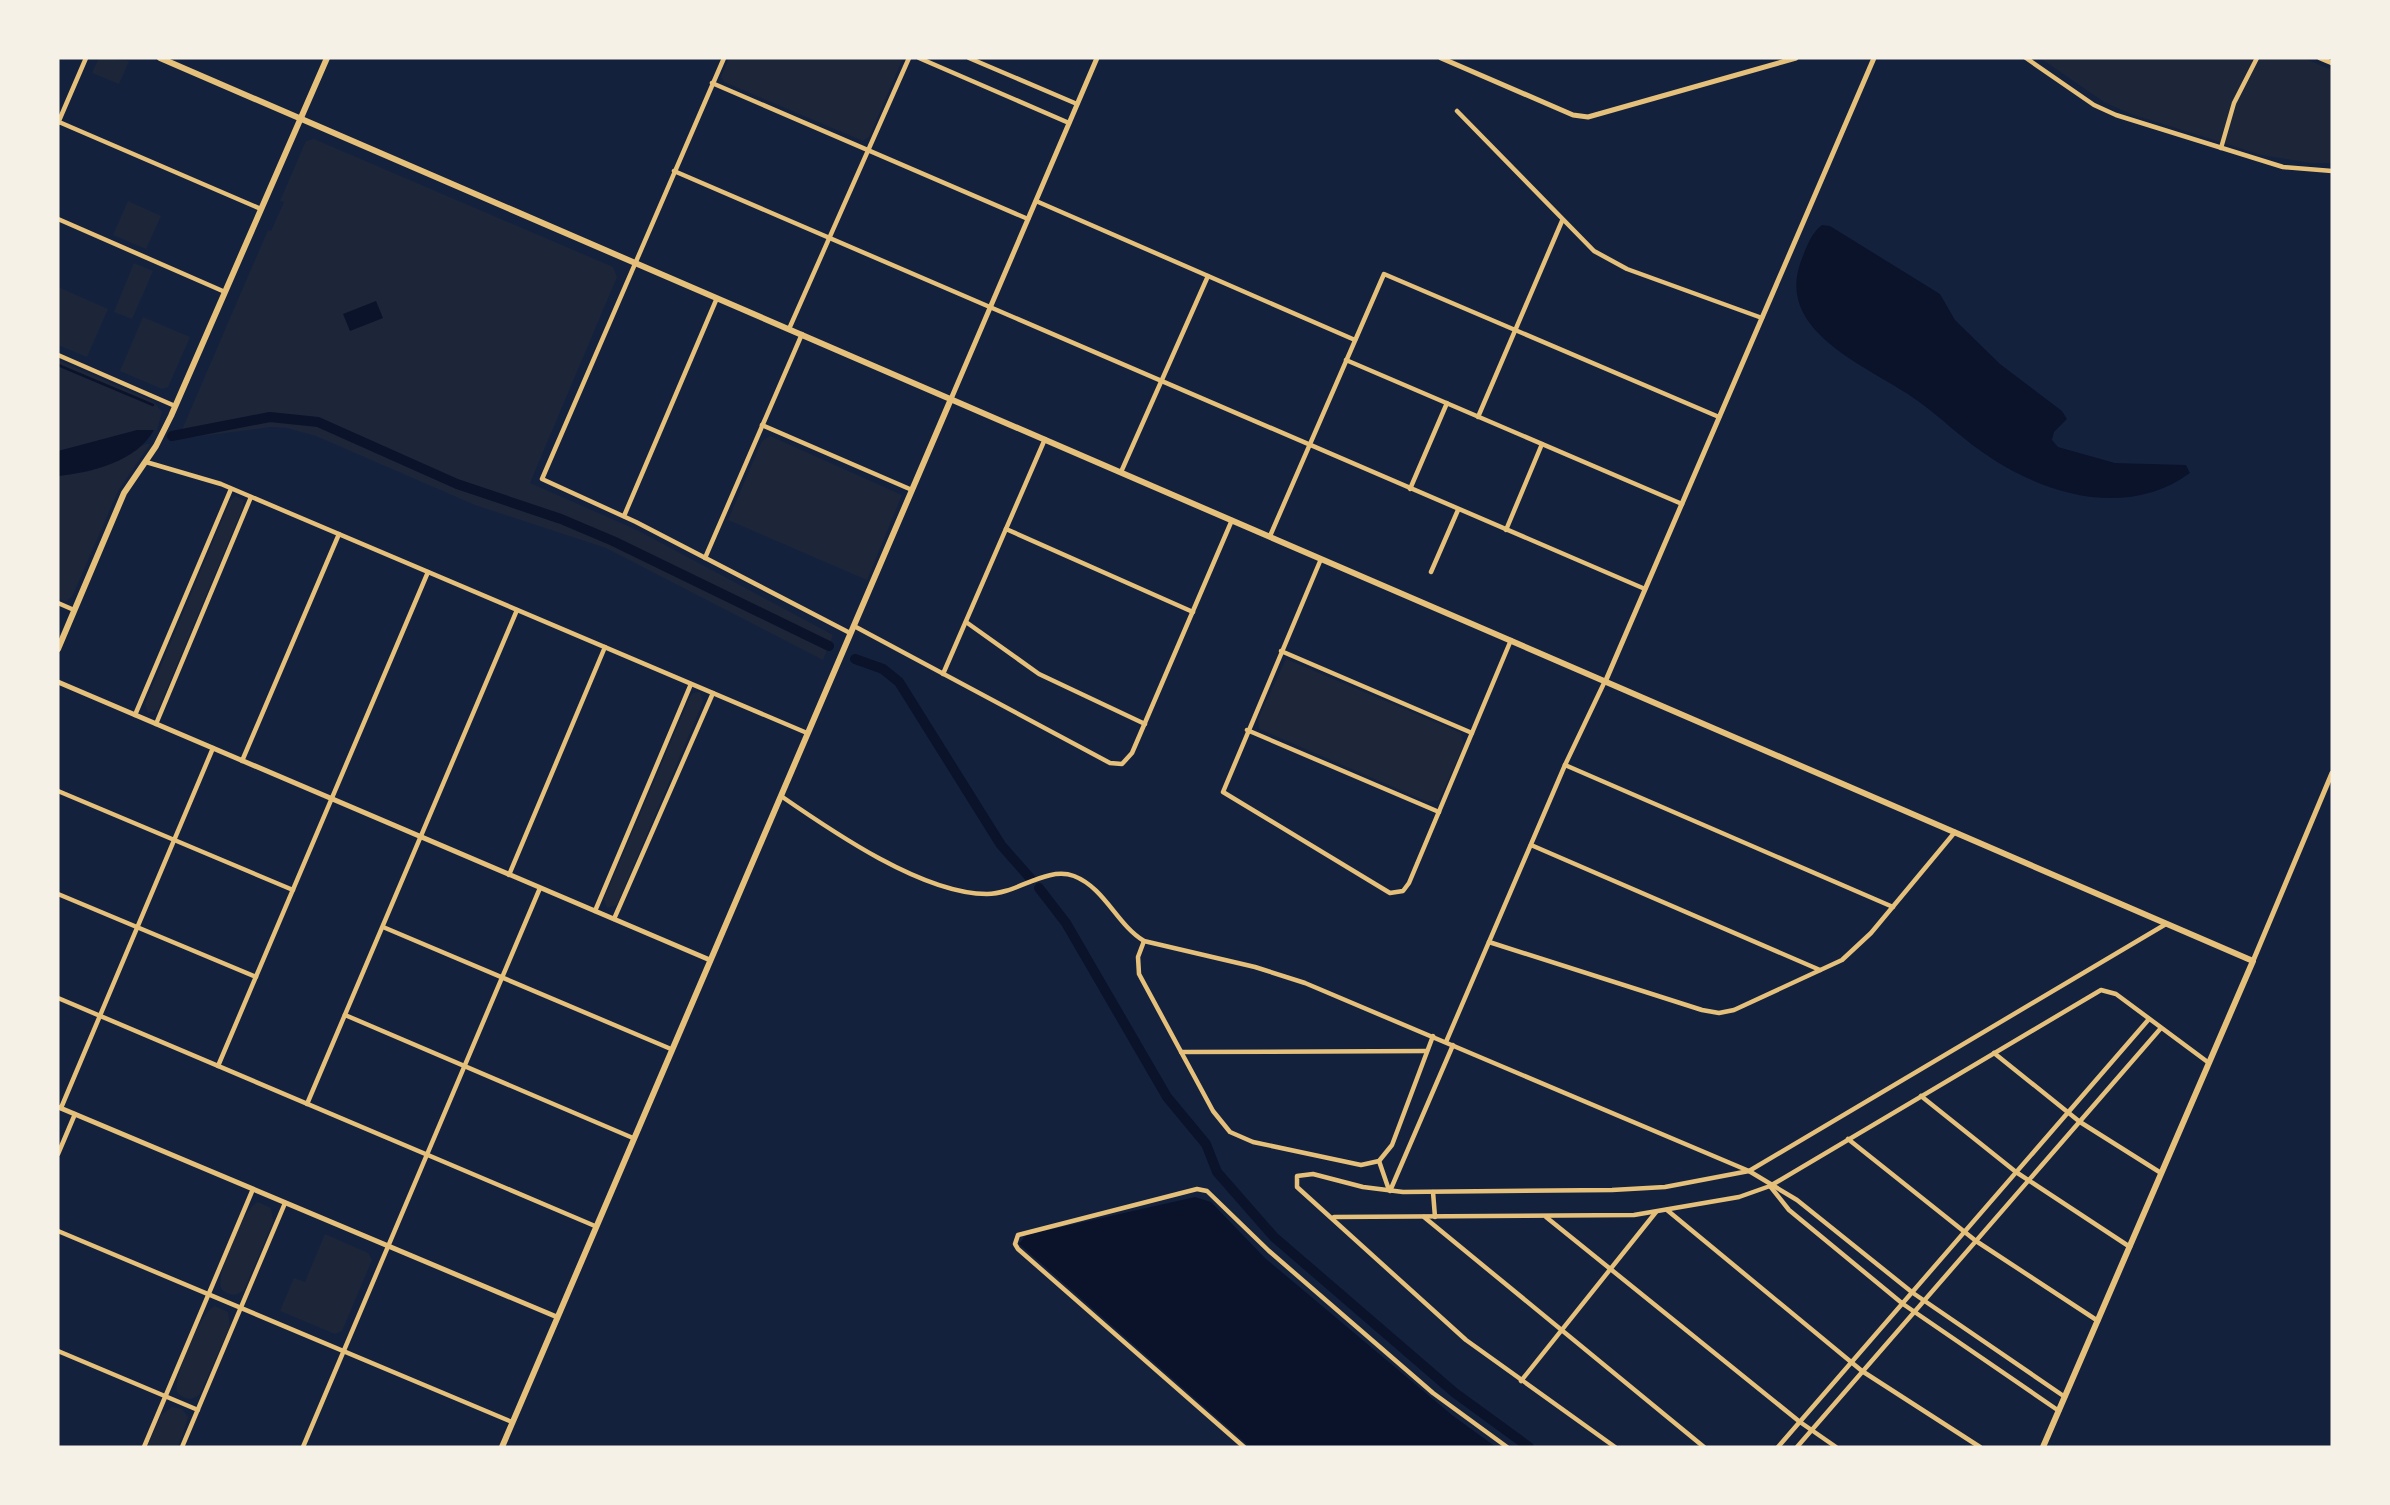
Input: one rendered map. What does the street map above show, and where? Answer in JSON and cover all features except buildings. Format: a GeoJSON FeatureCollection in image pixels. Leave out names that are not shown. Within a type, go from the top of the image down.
{"type":"FeatureCollection","features":[{"type":"Feature","properties":{"kind":"main road"},"geometry":{"type":"LineString","coordinates":[[160,58],[2253,961],[2043,1447]]}},
{"type":"Feature","properties":{"kind":"main road"},"geometry":{"type":"LineString","coordinates":[[58,649],[120,501],[175,406],[327,58]]}},
{"type":"Feature","properties":{"kind":"main road"},"geometry":{"type":"LineString","coordinates":[[502,1447],[951,399]]}},
{"type":"Feature","properties":{"kind":"street"},"geometry":{"type":"LineString","coordinates":[[86,58],[58,123],[261,209]]}},
{"type":"Feature","properties":{"kind":"street"},"geometry":{"type":"LineString","coordinates":[[724,58],[542,479],[624,516],[850,633]]}},
{"type":"Feature","properties":{"kind":"street"},"geometry":{"type":"LineString","coordinates":[[789,329],[909,58]]}},
{"type":"Feature","properties":{"kind":"street"},"geometry":{"type":"LineString","coordinates":[[919,58],[1069,123]]}},
{"type":"Feature","properties":{"kind":"street"},"geometry":{"type":"LineString","coordinates":[[969,58],[1077,104]]}},
{"type":"Feature","properties":{"kind":"street"},"geometry":{"type":"LineString","coordinates":[[951,399],[1097,58]]}},
{"type":"Feature","properties":{"kind":"street"},"geometry":{"type":"LineString","coordinates":[[1441,58],[1573,115],[1588,117],[1796,58]]}},
{"type":"Feature","properties":{"kind":"street"},"geometry":{"type":"LineString","coordinates":[[1446,1042],[1565,765],[1606,680],[1874,58]]}},
{"type":"Feature","properties":{"kind":"street"},"geometry":{"type":"LineString","coordinates":[[2026,58],[2104,110],[2283,167],[2332,171]]}},
{"type":"Feature","properties":{"kind":"street"},"geometry":{"type":"LineString","coordinates":[[2221,148],[2234,103],[2257,58]]}},
{"type":"Feature","properties":{"kind":"street"},"geometry":{"type":"LineString","coordinates":[[2320,58],[2332,63]]}},
{"type":"Feature","properties":{"kind":"street"},"geometry":{"type":"LineString","coordinates":[[712,83],[1028,219]]}},
{"type":"Feature","properties":{"kind":"street"},"geometry":{"type":"LineString","coordinates":[[1457,111],[1587,245],[1619,265],[1762,318]]}},
{"type":"Feature","properties":{"kind":"street"},"geometry":{"type":"LineString","coordinates":[[674,171],[1645,589]]}},
{"type":"Feature","properties":{"kind":"street"},"geometry":{"type":"LineString","coordinates":[[1036,201],[1355,340]]}},
{"type":"Feature","properties":{"kind":"street"},"geometry":{"type":"LineString","coordinates":[[58,219],[225,292]]}},
{"type":"Feature","properties":{"kind":"street"},"geometry":{"type":"LineString","coordinates":[[1478,417],[1562,221]]}},
{"type":"Feature","properties":{"kind":"street"},"geometry":{"type":"LineString","coordinates":[[1270,536],[1384,274],[1719,417]]}},
{"type":"Feature","properties":{"kind":"street"},"geometry":{"type":"LineString","coordinates":[[1121,472],[1209,276]]}},
{"type":"Feature","properties":{"kind":"street"},"geometry":{"type":"LineString","coordinates":[[624,516],[717,298]]}},
{"type":"Feature","properties":{"kind":"street"},"geometry":{"type":"LineString","coordinates":[[705,558],[802,334]]}},
{"type":"Feature","properties":{"kind":"street"},"geometry":{"type":"LineString","coordinates":[[58,355],[175,406]]}},
{"type":"Feature","properties":{"kind":"street"},"geometry":{"type":"LineString","coordinates":[[1346,360],[1682,504]]}},
{"type":"Feature","properties":{"kind":"street"},"geometry":{"type":"LineString","coordinates":[[1410,489],[1447,403]]}},
{"type":"Feature","properties":{"kind":"street"},"geometry":{"type":"LineString","coordinates":[[762,425],[912,490]]}},
{"type":"Feature","properties":{"kind":"street"},"geometry":{"type":"LineString","coordinates":[[943,674],[1045,439]]}},
{"type":"Feature","properties":{"kind":"street"},"geometry":{"type":"LineString","coordinates":[[1506,530],[1542,444]]}},
{"type":"Feature","properties":{"kind":"street"},"geometry":{"type":"LineString","coordinates":[[145,462],[196,475],[231,488],[807,733]]}},
{"type":"Feature","properties":{"kind":"street"},"geometry":{"type":"LineString","coordinates":[[135,715],[231,488]]}},
{"type":"Feature","properties":{"kind":"street"},"geometry":{"type":"LineString","coordinates":[[156,724],[251,497]]}},
{"type":"Feature","properties":{"kind":"street"},"geometry":{"type":"LineString","coordinates":[[1431,572],[1458,510]]}},
{"type":"Feature","properties":{"kind":"street"},"geometry":{"type":"LineString","coordinates":[[853,625],[1110,763],[1122,764],[1130,758],[1232,520]]}},
{"type":"Feature","properties":{"kind":"street"},"geometry":{"type":"LineString","coordinates":[[1006,529],[1193,612]]}},
{"type":"Feature","properties":{"kind":"street"},"geometry":{"type":"LineString","coordinates":[[242,761],[339,534]]}},
{"type":"Feature","properties":{"kind":"street"},"geometry":{"type":"LineString","coordinates":[[1321,558],[1223,792],[1230,799],[1390,893],[1399,893],[1409,883],[1511,640]]}},
{"type":"Feature","properties":{"kind":"street"},"geometry":{"type":"LineString","coordinates":[[218,1066],[428,572]]}},
{"type":"Feature","properties":{"kind":"street"},"geometry":{"type":"LineString","coordinates":[[58,603],[74,610]]}},
{"type":"Feature","properties":{"kind":"street"},"geometry":{"type":"LineString","coordinates":[[307,1104],[517,610]]}},
{"type":"Feature","properties":{"kind":"street"},"geometry":{"type":"LineString","coordinates":[[966,622],[1058,685],[1145,724]]}},
{"type":"Feature","properties":{"kind":"street"},"geometry":{"type":"LineString","coordinates":[[509,874],[606,648]]}},
{"type":"Feature","properties":{"kind":"street"},"geometry":{"type":"LineString","coordinates":[[1281,651],[1472,733]]}},
{"type":"Feature","properties":{"kind":"street"},"geometry":{"type":"LineString","coordinates":[[58,682],[709,960]]}},
{"type":"Feature","properties":{"kind":"street"},"geometry":{"type":"LineString","coordinates":[[595,911],[691,684]]}},
{"type":"Feature","properties":{"kind":"street"},"geometry":{"type":"LineString","coordinates":[[614,919],[713,693]]}},
{"type":"Feature","properties":{"kind":"street"},"geometry":{"type":"LineString","coordinates":[[1247,730],[1439,812]]}},
{"type":"Feature","properties":{"kind":"street"},"geometry":{"type":"LineString","coordinates":[[213,748],[59,1108],[557,1317]]}},
{"type":"Feature","properties":{"kind":"street"},"geometry":{"type":"LineString","coordinates":[[1565,765],[1893,907]]}},
{"type":"Feature","properties":{"kind":"street"},"geometry":{"type":"LineString","coordinates":[[2253,961],[2332,773]]}},
{"type":"Feature","properties":{"kind":"street"},"geometry":{"type":"LineString","coordinates":[[58,790],[293,890]]}},
{"type":"Feature","properties":{"kind":"street"},"geometry":{"type":"LineString","coordinates":[[780,796],[864,850],[961,890],[998,894],[1010,892],[1050,874],[1073,876],[1093,888],[1134,935],[1144,941],[1281,975],[1433,1036],[1749,1171],[1797,1200],[1913,1293],[2065,1397]]}},
{"type":"Feature","properties":{"kind":"street"},"geometry":{"type":"LineString","coordinates":[[1489,942],[1719,1013],[1734,1010],[1821,970],[1851,953],[1955,832]]}},
{"type":"Feature","properties":{"kind":"street"},"geometry":{"type":"LineString","coordinates":[[1531,845],[1821,970]]}},
{"type":"Feature","properties":{"kind":"street"},"geometry":{"type":"LineString","coordinates":[[303,1447],[540,888]]}},
{"type":"Feature","properties":{"kind":"street"},"geometry":{"type":"LineString","coordinates":[[58,894],[256,977]]}},
{"type":"Feature","properties":{"kind":"street"},"geometry":{"type":"LineString","coordinates":[[1615,1447],[1458,1334],[1333,1217],[1297,1187],[1296,1180],[1300,1174],[1390,1191],[1433,1192],[1630,1190],[1749,1171],[2167,924]]}},
{"type":"Feature","properties":{"kind":"street"},"geometry":{"type":"LineString","coordinates":[[383,927],[671,1049]]}},
{"type":"Feature","properties":{"kind":"street"},"geometry":{"type":"LineString","coordinates":[[1144,941],[1138,957],[1139,974],[1221,1123],[1241,1138],[1361,1165],[1379,1161],[1392,1145],[1433,1036]]}},
{"type":"Feature","properties":{"kind":"street"},"geometry":{"type":"LineString","coordinates":[[1333,1217],[1546,1216],[1656,1212],[1739,1197],[1770,1186],[2101,990],[2116,994],[2209,1063]]}},
{"type":"Feature","properties":{"kind":"street"},"geometry":{"type":"LineString","coordinates":[[58,998],[595,1226]]}},
{"type":"Feature","properties":{"kind":"street"},"geometry":{"type":"LineString","coordinates":[[345,1015],[633,1138]]}},
{"type":"Feature","properties":{"kind":"street"},"geometry":{"type":"LineString","coordinates":[[1778,1447],[2149,1018]]}},
{"type":"Feature","properties":{"kind":"street"},"geometry":{"type":"LineString","coordinates":[[1797,1447],[2161,1028]]}},
{"type":"Feature","properties":{"kind":"street"},"geometry":{"type":"LineString","coordinates":[[1390,1191],[1453,1045]]}},
{"type":"Feature","properties":{"kind":"street"},"geometry":{"type":"LineString","coordinates":[[1181,1052],[1427,1051]]}},
{"type":"Feature","properties":{"kind":"street"},"geometry":{"type":"LineString","coordinates":[[1994,1053],[2067,1113],[2161,1173]]}},
{"type":"Feature","properties":{"kind":"street"},"geometry":{"type":"LineString","coordinates":[[1921,1096],[2028,1181],[2130,1247]]}},
{"type":"Feature","properties":{"kind":"street"},"geometry":{"type":"LineString","coordinates":[[58,1154],[75,1114]]}},
{"type":"Feature","properties":{"kind":"street"},"geometry":{"type":"LineString","coordinates":[[1848,1139],[1964,1233],[2098,1321]]}},
{"type":"Feature","properties":{"kind":"street"},"geometry":{"type":"LineString","coordinates":[[1379,1161],[1390,1191]]}},
{"type":"Feature","properties":{"kind":"street"},"geometry":{"type":"LineString","coordinates":[[1770,1186],[1789,1210],[1903,1304],[2059,1410]]}},
{"type":"Feature","properties":{"kind":"street"},"geometry":{"type":"LineString","coordinates":[[144,1447],[253,1189]]}},
{"type":"Feature","properties":{"kind":"street"},"geometry":{"type":"LineString","coordinates":[[1244,1447],[1018,1249],[1015,1244],[1018,1235],[1197,1189],[1207,1191],[1269,1251],[1423,1384],[1507,1447]]}},
{"type":"Feature","properties":{"kind":"street"},"geometry":{"type":"LineString","coordinates":[[1433,1192],[1434,1217]]}},
{"type":"Feature","properties":{"kind":"street"},"geometry":{"type":"LineString","coordinates":[[182,1447],[285,1203]]}},
{"type":"Feature","properties":{"kind":"street"},"geometry":{"type":"LineString","coordinates":[[1667,1210],[1862,1371],[1980,1447]]}},
{"type":"Feature","properties":{"kind":"street"},"geometry":{"type":"LineString","coordinates":[[1521,1381],[1656,1212]]}},
{"type":"Feature","properties":{"kind":"street"},"geometry":{"type":"LineString","coordinates":[[1546,1216],[1810,1430],[1836,1447]]}},
{"type":"Feature","properties":{"kind":"street"},"geometry":{"type":"LineString","coordinates":[[1424,1217],[1704,1447]]}},
{"type":"Feature","properties":{"kind":"street"},"geometry":{"type":"LineString","coordinates":[[58,1231],[512,1422]]}},
{"type":"Feature","properties":{"kind":"street"},"geometry":{"type":"LineString","coordinates":[[58,1351],[198,1410]]}},
{"type":"Feature","properties":{"kind":"shaded area"},"geometry":{"type":"Polygon","coordinates":[[[99,58],[129,61],[119,84],[92,73],[99,58]]]}},
{"type":"Feature","properties":{"kind":"shaded area"},"geometry":{"type":"Polygon","coordinates":[[[729,58],[903,58],[869,137],[863,141],[724,82],[721,77],[729,58]]]}},
{"type":"Feature","properties":{"kind":"shaded area"},"geometry":{"type":"Polygon","coordinates":[[[2040,58],[2303,58],[2332,70],[2332,163],[2310,163],[2262,155],[2131,114],[2104,102],[2040,58]]]}},
{"type":"Feature","properties":{"kind":"shaded area"},"geometry":{"type":"Polygon","coordinates":[[[314,139],[613,267],[617,277],[530,483],[637,530],[833,635],[823,660],[606,548],[475,505],[316,436],[287,428],[271,427],[178,439],[268,230],[271,231],[284,202],[280,201],[306,141],[314,139]]]}},
{"type":"Feature","properties":{"kind":"shaded area"},"geometry":{"type":"Polygon","coordinates":[[[128,201],[161,216],[146,249],[113,235],[128,201]]]}},
{"type":"Feature","properties":{"kind":"shaded area"},"geometry":{"type":"Polygon","coordinates":[[[1822,225],[1830,226],[1940,294],[1955,320],[2000,364],[2062,411],[2067,419],[2054,432],[2052,440],[2058,447],[2115,463],[2186,465],[2190,473],[2166,487],[2141,495],[2089,497],[2038,483],[1981,451],[1915,399],[1831,345],[1813,328],[1801,308],[1796,286],[1807,246],[1822,225]]]}},
{"type":"Feature","properties":{"kind":"shaded area"},"geometry":{"type":"Polygon","coordinates":[[[134,263],[153,271],[132,319],[114,312],[134,263]]]}},
{"type":"Feature","properties":{"kind":"shaded area"},"geometry":{"type":"Polygon","coordinates":[[[58,287],[108,309],[87,357],[58,345],[58,287]]]}},
{"type":"Feature","properties":{"kind":"shaded area"},"geometry":{"type":"Polygon","coordinates":[[[376,301],[383,318],[350,331],[343,314],[376,301]]]}},
{"type":"Feature","properties":{"kind":"shaded area"},"geometry":{"type":"Polygon","coordinates":[[[143,317],[190,337],[168,387],[162,389],[120,371],[143,317]]]}},
{"type":"Feature","properties":{"kind":"shaded area"},"geometry":{"type":"Polygon","coordinates":[[[58,360],[153,401],[162,412],[157,430],[132,433],[58,451],[58,360]]]}},
{"type":"Feature","properties":{"kind":"shaded area"},"geometry":{"type":"Polygon","coordinates":[[[137,430],[154,430],[146,441],[125,458],[85,472],[58,476],[58,451],[137,430]]]}},
{"type":"Feature","properties":{"kind":"shaded area"},"geometry":{"type":"Polygon","coordinates":[[[770,436],[902,495],[867,580],[728,520],[762,441],[770,436]]]}},
{"type":"Feature","properties":{"kind":"shaded area"},"geometry":{"type":"Polygon","coordinates":[[[150,444],[118,491],[72,597],[66,601],[58,599],[58,476],[91,471],[150,444]]]}},
{"type":"Feature","properties":{"kind":"shaded area"},"geometry":{"type":"Polygon","coordinates":[[[236,496],[243,500],[243,507],[158,710],[148,713],[145,704],[230,501],[236,496]]]}},
{"type":"Feature","properties":{"kind":"shaded area"},"geometry":{"type":"Polygon","coordinates":[[[1286,659],[1461,733],[1464,745],[1439,800],[1428,802],[1259,729],[1258,719],[1286,659]]]}},
{"type":"Feature","properties":{"kind":"shaded area"},"geometry":{"type":"Polygon","coordinates":[[[700,692],[703,702],[617,905],[607,908],[604,899],[690,697],[693,693],[700,692]]]}},
{"type":"Feature","properties":{"kind":"shaded area"},"geometry":{"type":"Polygon","coordinates":[[[1195,1197],[1211,1202],[1265,1258],[1452,1415],[1496,1447],[1250,1447],[1019,1244],[1026,1235],[1195,1197]]]}},
{"type":"Feature","properties":{"kind":"shaded area"},"geometry":{"type":"Polygon","coordinates":[[[258,1202],[271,1208],[273,1222],[244,1290],[235,1295],[229,1294],[221,1288],[227,1256],[239,1227],[258,1202]]]}},
{"type":"Feature","properties":{"kind":"shaded area"},"geometry":{"type":"Polygon","coordinates":[[[325,1234],[368,1253],[372,1260],[342,1331],[335,1334],[280,1311],[294,1278],[305,1282],[325,1234]]]}},
{"type":"Feature","properties":{"kind":"shaded area"},"geometry":{"type":"Polygon","coordinates":[[[215,1306],[228,1312],[230,1326],[200,1394],[191,1399],[182,1397],[177,1392],[179,1373],[196,1331],[215,1306]]]}},
{"type":"Feature","properties":{"kind":"shaded area"},"geometry":{"type":"Polygon","coordinates":[[[172,1407],[182,1409],[188,1417],[178,1447],[147,1447],[161,1415],[172,1407]]]}},
{"type":"Feature","properties":{"kind":"waterway"},"geometry":{"type":"LineString","coordinates":[[58,365],[153,405]]}},
{"type":"Feature","properties":{"kind":"waterway"},"geometry":{"type":"LineString","coordinates":[[172,436],[270,417],[318,422],[457,484],[561,519],[613,541],[829,646]]}},
{"type":"Feature","properties":{"kind":"waterway"},"geometry":{"type":"LineString","coordinates":[[855,659],[883,669],[899,682],[1001,845],[1031,879]]}},
{"type":"Feature","properties":{"kind":"waterway"},"geometry":{"type":"LineString","coordinates":[[1039,888],[1066,923],[1167,1097],[1206,1144],[1217,1172],[1274,1237],[1455,1393],[1529,1447]]}}]}
